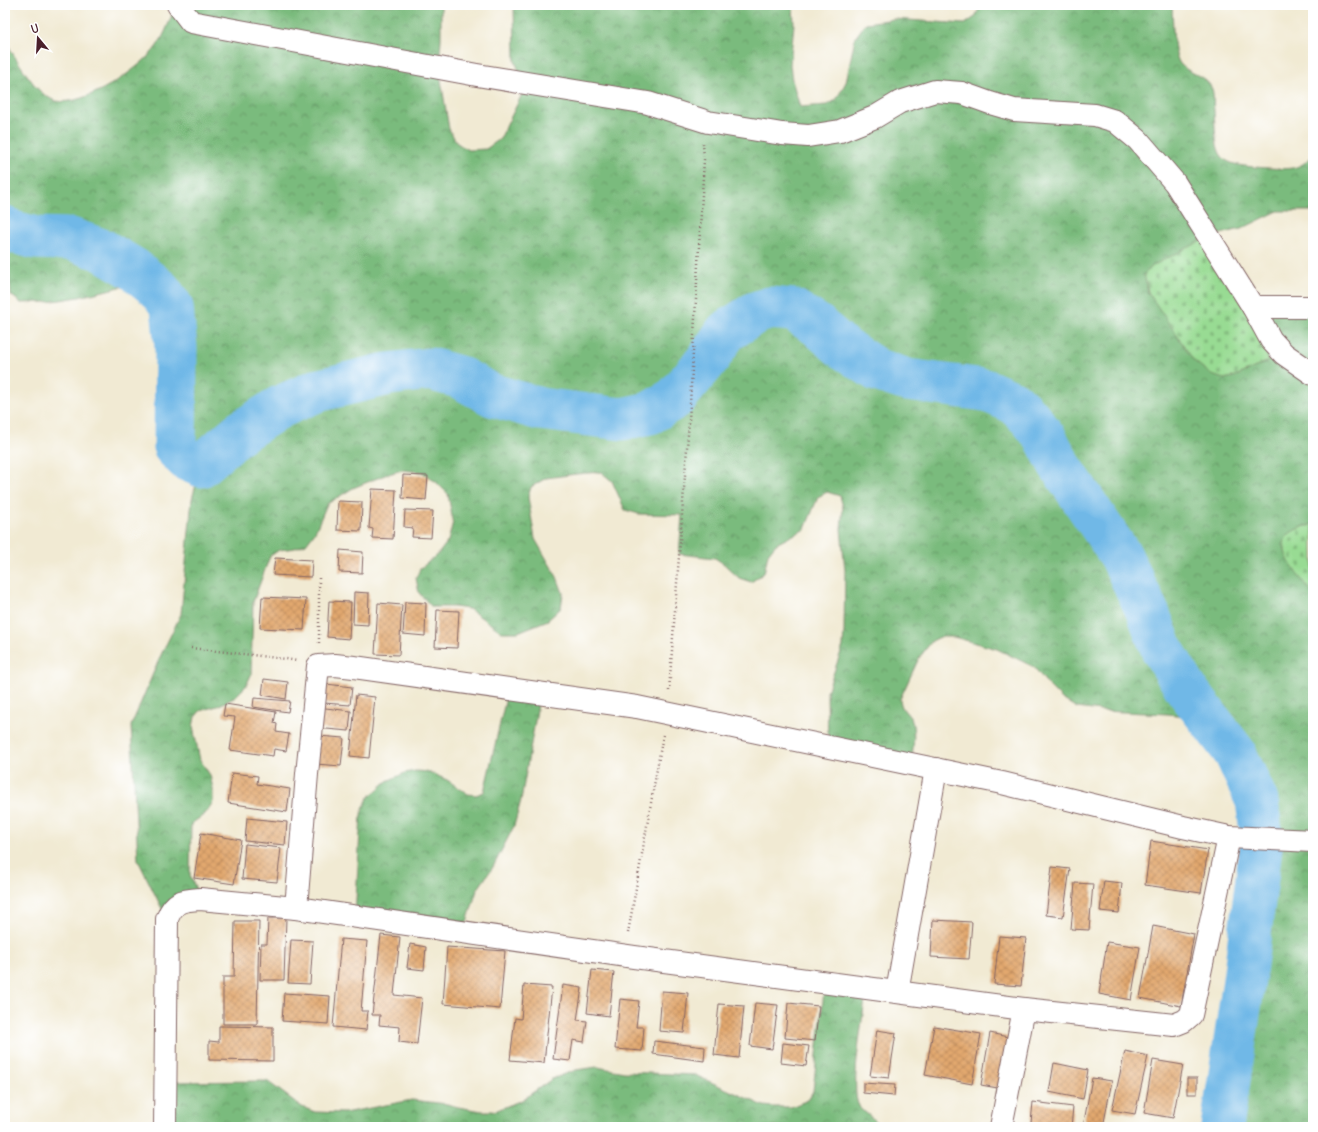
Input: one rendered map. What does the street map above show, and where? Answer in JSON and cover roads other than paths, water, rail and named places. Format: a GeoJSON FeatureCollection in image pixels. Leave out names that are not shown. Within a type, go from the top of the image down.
{"type":"FeatureCollection","features":[{"type":"Feature","properties":{"kind":"street"},"geometry":{"type":"LineString","coordinates":[[178,5],[190,22],[462,73],[648,103],[708,122],[782,134],[808,136],[840,131],[875,117],[900,102],[935,91],[962,93],[1014,110],[1096,115],[1115,121],[1138,140],[1175,183],[1253,307],[1271,340],[1284,354],[1313,374]]}},
{"type":"Feature","properties":{"kind":"street"},"geometry":{"type":"LineString","coordinates":[[1253,307],[1313,307]]}},
{"type":"Feature","properties":{"kind":"street"},"geometry":{"type":"LineString","coordinates":[[296,908],[318,666],[354,666],[637,707],[1002,783],[1175,825],[1237,837],[1313,841]]}},
{"type":"Feature","properties":{"kind":"street"},"geometry":{"type":"LineString","coordinates":[[897,992],[936,769]]}},
{"type":"Feature","properties":{"kind":"street"},"geometry":{"type":"LineString","coordinates":[[165,1127],[167,919],[170,911],[178,903],[185,900],[200,899],[296,908],[624,955],[1024,1009],[1174,1025],[1184,1022],[1192,1015],[1237,837]]}},
{"type":"Feature","properties":{"kind":"street"},"geometry":{"type":"LineString","coordinates":[[1001,1127],[1024,1009]]}},
{"type":"Feature","properties":{"kind":"waterway"},"geometry":{"type":"LineString","coordinates":[[5,227],[10,231],[36,238],[71,239],[102,250],[134,269],[160,290],[172,307],[176,348],[175,448],[187,460],[201,466],[239,433],[280,407],[316,391],[388,374],[430,369],[459,377],[492,395],[540,409],[622,419],[650,413],[675,398],[708,359],[726,332],[755,313],[770,308],[793,310],[817,325],[842,347],[877,370],[907,380],[985,390],[1013,402],[1030,418],[1046,439],[1059,464],[1121,556],[1149,615],[1162,649],[1187,690],[1235,753],[1257,801],[1262,839],[1244,980],[1222,1127]]}}]}
